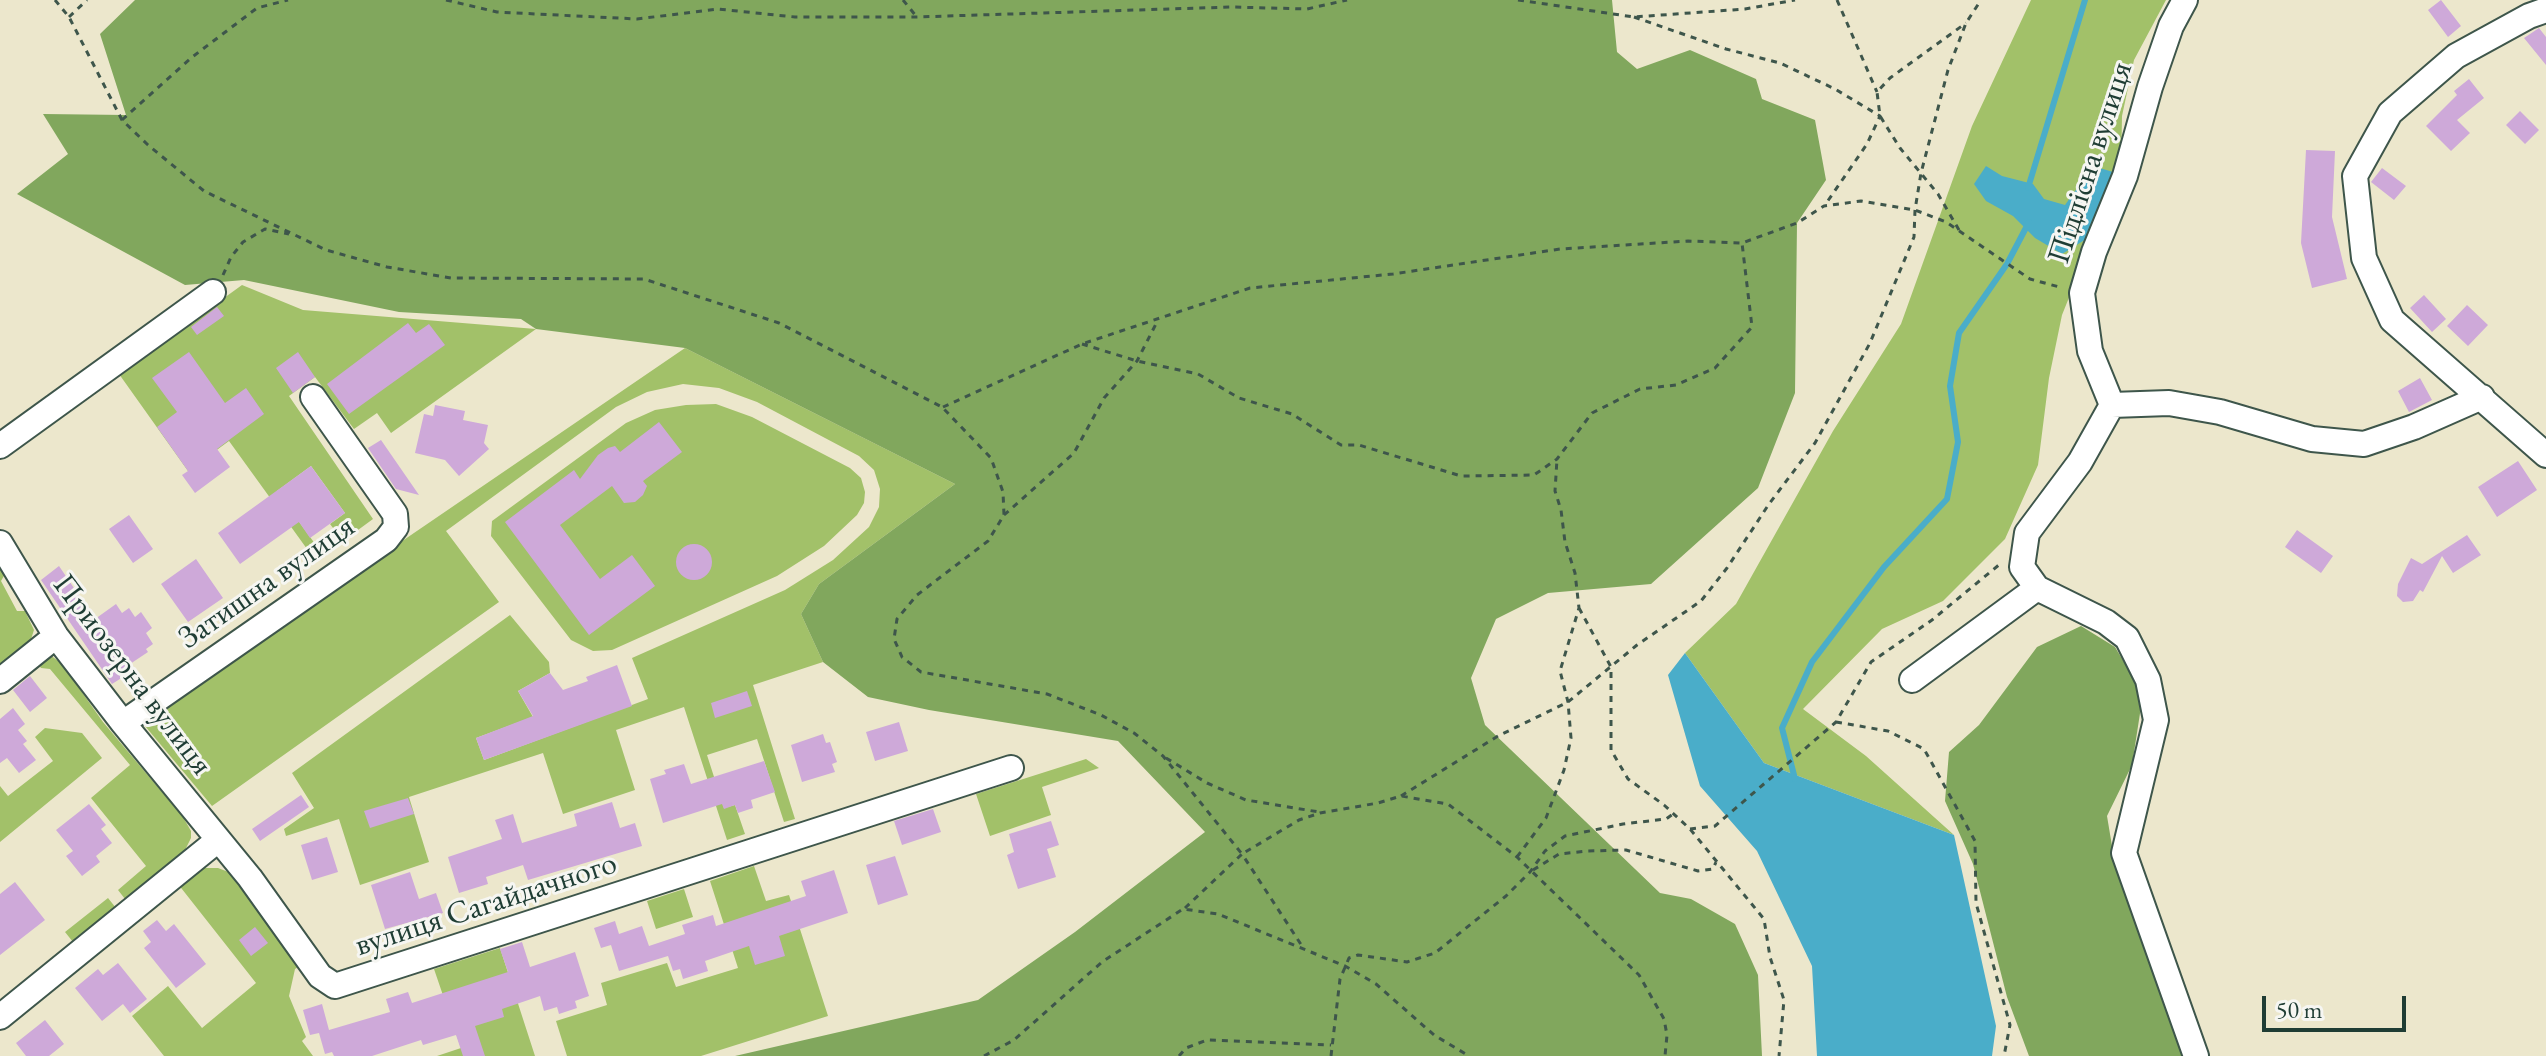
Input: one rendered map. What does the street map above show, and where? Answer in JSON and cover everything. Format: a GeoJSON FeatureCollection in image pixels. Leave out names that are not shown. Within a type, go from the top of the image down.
{"type":"FeatureCollection","features":[{"type":"Feature","properties":{"kind":"street","name":"Підлісна вулиця"},"geometry":{"type":"LineString","coordinates":[[2112,405],[2090,351],[2082,293],[2094,252],[2125,176],[2171,26],[2185,0]]}},
{"type":"Feature","properties":{"kind":"street"},"geometry":{"type":"LineString","coordinates":[[2546,10],[2456,56],[2423,84],[2390,113],[2355,176],[2364,258],[2392,320],[2546,455]]}},
{"type":"Feature","properties":{"kind":"street"},"geometry":{"type":"LineString","coordinates":[[0,446],[213,292]]}},
{"type":"Feature","properties":{"kind":"street","name":"Затишна вулиця"},"geometry":{"type":"LineString","coordinates":[[123,723],[386,540],[396,527],[395,514],[313,397]]}},
{"type":"Feature","properties":{"kind":"street"},"geometry":{"type":"LineString","coordinates":[[2196,1056],[2124,853],[2156,720],[2148,680],[2127,638],[2106,622],[2037,588],[2022,567],[2027,533],[2080,462],[2112,405],[2169,403],[2220,412],[2312,439],[2364,444],[2414,427],[2482,397]]}},
{"type":"Feature","properties":{"kind":"street","name":"Приозерна вулиця"},"geometry":{"type":"LineString","coordinates":[[0,543],[56,636],[218,840]]}},
{"type":"Feature","properties":{"kind":"street"},"geometry":{"type":"LineString","coordinates":[[1912,680],[2037,588]]}},
{"type":"Feature","properties":{"kind":"street"},"geometry":{"type":"LineString","coordinates":[[0,681],[56,636]]}},
{"type":"Feature","properties":{"kind":"street","name":"вулиця Сагайдачного"},"geometry":{"type":"LineString","coordinates":[[218,840],[250,878],[320,976],[335,986],[1011,768]]}},
{"type":"Feature","properties":{"kind":"street"},"geometry":{"type":"LineString","coordinates":[[0,1017],[218,840]]}},
{"type":"Feature","properties":{"kind":"path"},"geometry":{"type":"LineString","coordinates":[[55,0],[69,17],[122,120],[204,191],[326,250],[387,267],[451,278],[644,279],[779,323],[942,407],[991,458],[1003,492],[1004,515]]}},
{"type":"Feature","properties":{"kind":"path"},"geometry":{"type":"LineString","coordinates":[[69,17],[87,0]]}},
{"type":"Feature","properties":{"kind":"path"},"geometry":{"type":"LineString","coordinates":[[254,0],[257,8]]}},
{"type":"Feature","properties":{"kind":"path"},"geometry":{"type":"LineString","coordinates":[[122,120],[191,58],[257,8],[288,0]]}},
{"type":"Feature","properties":{"kind":"path"},"geometry":{"type":"LineString","coordinates":[[446,0],[497,12],[637,19],[718,9],[795,17],[916,17],[1231,7],[1307,9],[1347,0]]}},
{"type":"Feature","properties":{"kind":"path"},"geometry":{"type":"LineString","coordinates":[[903,0],[916,17]]}},
{"type":"Feature","properties":{"kind":"path"},"geometry":{"type":"LineString","coordinates":[[1518,0],[1634,17],[1726,49],[1780,63],[1835,89],[1880,116]]}},
{"type":"Feature","properties":{"kind":"path"},"geometry":{"type":"LineString","coordinates":[[1634,17],[1745,9],[1795,0]]}},
{"type":"Feature","properties":{"kind":"path"},"geometry":{"type":"LineString","coordinates":[[1837,0],[1877,92],[1880,116],[1900,148],[1938,194],[1959,231]]}},
{"type":"Feature","properties":{"kind":"path"},"geometry":{"type":"LineString","coordinates":[[984,1056],[1014,1040],[1102,962],[1183,909],[1242,854],[1299,820],[1401,796],[1498,736],[1568,702],[1637,645],[1701,601],[1815,443],[1870,343],[1914,237],[1921,173],[1948,70],[1966,23],[1981,0]]}},
{"type":"Feature","properties":{"kind":"path"},"geometry":{"type":"LineString","coordinates":[[1877,92],[1890,78],[1966,23]]}},
{"type":"Feature","properties":{"kind":"path"},"geometry":{"type":"LineString","coordinates":[[942,407],[1082,344],[1250,288],[1393,274],[1560,249],[1688,241],[1742,243],[1797,223],[1824,206],[1867,144],[1880,116]]}},
{"type":"Feature","properties":{"kind":"path"},"geometry":{"type":"LineString","coordinates":[[1824,206],[1861,201],[1915,210],[1946,222],[2030,279],[2082,293]]}},
{"type":"Feature","properties":{"kind":"path"},"geometry":{"type":"LineString","coordinates":[[213,292],[231,257],[243,242],[265,229],[296,235]]}},
{"type":"Feature","properties":{"kind":"path"},"geometry":{"type":"LineString","coordinates":[[1082,344],[1137,361],[1198,374],[1239,398],[1292,414],[1341,445],[1359,445],[1461,476],[1534,475],[1557,459],[1592,413],[1640,389],[1676,385],[1715,368],[1752,327],[1742,243]]}},
{"type":"Feature","properties":{"kind":"path"},"geometry":{"type":"LineString","coordinates":[[1158,319],[1137,361],[1104,398],[1074,453],[1004,515],[988,541],[917,595],[897,619],[894,639],[902,657],[921,672],[1047,694],[1134,733],[1163,756],[1207,783],[1246,800],[1320,813]]}},
{"type":"Feature","properties":{"kind":"path"},"geometry":{"type":"LineString","coordinates":[[1557,459],[1555,491],[1575,573],[1579,608],[1611,667],[1611,750],[1628,779],[1690,829],[1764,919],[1770,957],[1784,1000],[1779,1056]]}},
{"type":"Feature","properties":{"kind":"path"},"geometry":{"type":"LineString","coordinates":[[1690,829],[1715,826],[1836,722],[1871,662],[1932,620],[2001,563]]}},
{"type":"Feature","properties":{"kind":"path"},"geometry":{"type":"LineString","coordinates":[[1517,857],[1546,818],[1564,770],[1571,738],[1568,702],[1560,671],[1579,608]]}},
{"type":"Feature","properties":{"kind":"path"},"geometry":{"type":"LineString","coordinates":[[1836,722],[1888,731],[1924,749],[1975,841],[1976,903],[2010,1025],[2004,1056]]}},
{"type":"Feature","properties":{"kind":"path"},"geometry":{"type":"LineString","coordinates":[[1163,756],[1242,854],[1302,946]]}},
{"type":"Feature","properties":{"kind":"path"},"geometry":{"type":"LineString","coordinates":[[1401,796],[1448,804],[1517,857],[1639,975],[1664,1019],[1667,1035],[1665,1056]]}},
{"type":"Feature","properties":{"kind":"path"},"geometry":{"type":"LineString","coordinates":[[1331,1056],[1340,979],[1349,958],[1358,955],[1407,962],[1435,953],[1506,896],[1530,872],[1545,851],[1565,836],[1666,819],[1674,814]]}},
{"type":"Feature","properties":{"kind":"path"},"geometry":{"type":"LineString","coordinates":[[1530,872],[1559,854],[1588,851],[1626,850],[1698,871],[1713,869],[1716,862]]}},
{"type":"Feature","properties":{"kind":"path"},"geometry":{"type":"LineString","coordinates":[[1183,909],[1218,914],[1345,966],[1376,984],[1434,1035],[1469,1056]]}},
{"type":"Feature","properties":{"kind":"path"},"geometry":{"type":"LineString","coordinates":[[1179,1056],[1186,1048],[1207,1040],[1331,1045]]}},
{"type":"Feature","properties":{"kind":"green space"},"geometry":{"type":"Polygon","coordinates":[[[135,0],[1612,0],[1617,52],[1637,69],[1690,50],[1756,79],[1762,99],[1815,120],[1826,180],[1797,223],[1795,393],[1758,488],[1651,584],[1548,593],[1496,619],[1471,678],[1485,725],[1660,893],[1691,899],[1735,924],[1758,975],[1762,1056],[735,1056],[978,1000],[1075,932],[1205,832],[1118,741],[868,697],[823,662],[801,614],[819,584],[955,484],[685,348],[536,329],[521,319],[399,312],[244,280],[185,285],[17,194],[68,154],[43,114],[126,115],[100,34],[135,0]]]}},
{"type":"Feature","properties":{"kind":"green space"},"geometry":{"type":"Polygon","coordinates":[[[2031,0],[2166,0],[2134,60],[2122,116],[2121,168],[2062,315],[2049,378],[2038,465],[2005,539],[1943,601],[1882,629],[1803,709],[1866,756],[1954,835],[1764,763],[1685,653],[1736,604],[1833,431],[1901,324],[1972,126],[2031,0]]]}},
{"type":"Feature","properties":{"kind":"green space"},"geometry":{"type":"Polygon","coordinates":[[[242,285],[303,310],[536,329],[391,433],[377,413],[354,429],[315,377],[289,396],[373,519],[343,541],[330,524],[345,513],[311,466],[277,491],[323,555],[315,560],[229,441],[188,471],[119,374],[242,285]]]}},
{"type":"Feature","properties":{"kind":"green space"},"geometry":{"type":"Polygon","coordinates":[[[685,348],[955,484],[819,584],[801,614],[823,662],[753,685],[795,819],[784,822],[757,739],[707,755],[724,808],[735,805],[745,834],[727,840],[684,707],[616,730],[635,790],[563,814],[543,753],[409,797],[429,862],[360,885],[339,819],[286,836],[284,829],[314,808],[292,773],[510,615],[549,662],[550,673],[518,691],[533,717],[476,738],[484,760],[648,699],[632,658],[785,590],[833,560],[869,527],[879,507],[880,489],[874,470],[859,456],[757,402],[719,388],[683,384],[647,392],[616,407],[446,531],[499,602],[212,806],[140,720],[685,348]]]}},
{"type":"Feature","properties":{"kind":"green space"},"geometry":{"type":"Polygon","coordinates":[[[716,404],[752,417],[850,468],[861,478],[865,492],[864,503],[857,515],[824,546],[777,576],[612,650],[593,651],[571,640],[491,536],[492,521],[626,423],[655,410],[716,404]]]}},
{"type":"Feature","properties":{"kind":"green space"},"geometry":{"type":"Polygon","coordinates":[[[0,563],[5,574],[1,581],[17,611],[25,611],[34,630],[30,642],[0,669],[0,563]]]}},
{"type":"Feature","properties":{"kind":"green space"},"geometry":{"type":"Polygon","coordinates":[[[2081,626],[2115,647],[2143,694],[2132,765],[2107,816],[2116,870],[2185,1056],[2029,1056],[2007,997],[1973,864],[1945,801],[1949,752],[1979,725],[2037,647],[2081,626]]]}},
{"type":"Feature","properties":{"kind":"green space"},"geometry":{"type":"Polygon","coordinates":[[[49,654],[62,664],[103,722],[183,817],[191,831],[184,852],[125,899],[118,890],[146,866],[91,798],[130,765],[50,669],[41,668],[34,658],[49,654]]]}},
{"type":"Feature","properties":{"kind":"green space"},"geometry":{"type":"Polygon","coordinates":[[[45,728],[82,733],[102,758],[0,842],[0,786],[8,796],[53,761],[35,737],[45,728]]]}},
{"type":"Feature","properties":{"kind":"green space"},"geometry":{"type":"Polygon","coordinates":[[[1086,759],[1099,768],[1042,787],[1051,815],[990,836],[976,794],[1086,759]]]}},
{"type":"Feature","properties":{"kind":"green space"},"geometry":{"type":"Polygon","coordinates":[[[754,866],[766,901],[789,895],[828,1016],[701,1056],[567,1056],[556,1021],[607,1005],[601,983],[667,963],[676,987],[738,968],[710,881],[754,866]]]}},
{"type":"Feature","properties":{"kind":"green space"},"geometry":{"type":"Polygon","coordinates":[[[218,868],[231,873],[243,884],[301,965],[295,969],[289,996],[306,1037],[302,1041],[313,1056],[164,1056],[132,1016],[168,986],[202,1028],[256,983],[178,884],[194,871],[218,868]]]}},
{"type":"Feature","properties":{"kind":"green space"},"geometry":{"type":"Polygon","coordinates":[[[684,889],[693,917],[656,929],[647,901],[684,889]]]}},
{"type":"Feature","properties":{"kind":"green space"},"geometry":{"type":"Polygon","coordinates":[[[108,898],[116,908],[73,942],[65,932],[108,898]]]}},
{"type":"Feature","properties":{"kind":"green space"},"geometry":{"type":"Polygon","coordinates":[[[500,948],[535,1056],[437,1056],[461,1048],[434,969],[500,948]]]}},
{"type":"Feature","properties":{"kind":"water"},"geometry":{"type":"Polygon","coordinates":[[[1986,166],[2002,176],[2033,184],[2044,199],[2065,205],[2093,166],[2113,172],[2091,236],[2062,254],[2035,238],[2013,216],[1986,201],[1974,184],[1986,166]]]}},
{"type":"Feature","properties":{"kind":"water"},"geometry":{"type":"Polygon","coordinates":[[[1685,653],[1764,763],[1954,835],[1996,1026],[1992,1056],[1817,1056],[1812,966],[1757,851],[1700,786],[1668,675],[1685,653]]]}},
{"type":"Feature","properties":{"kind":"building"},"geometry":{"type":"Polygon","coordinates":[[[2441,0],[2461,26],[2448,37],[2428,10],[2441,0]]]}},
{"type":"Feature","properties":{"kind":"building"},"geometry":{"type":"Polygon","coordinates":[[[2539,28],[2546,37],[2546,65],[2524,38],[2539,28]]]}},
{"type":"Feature","properties":{"kind":"building"},"geometry":{"type":"Polygon","coordinates":[[[2469,79],[2484,98],[2457,120],[2470,133],[2451,151],[2426,126],[2457,95],[2454,91],[2469,79]]]}},
{"type":"Feature","properties":{"kind":"building"},"geometry":{"type":"Polygon","coordinates":[[[2520,111],[2539,130],[2525,144],[2506,125],[2520,111]]]}},
{"type":"Feature","properties":{"kind":"building"},"geometry":{"type":"Polygon","coordinates":[[[2306,150],[2335,151],[2332,217],[2347,279],[2312,288],[2301,243],[2306,150]]]}},
{"type":"Feature","properties":{"kind":"building"},"geometry":{"type":"Polygon","coordinates":[[[2382,168],[2406,186],[2394,200],[2371,182],[2382,168]]]}},
{"type":"Feature","properties":{"kind":"building"},"geometry":{"type":"Polygon","coordinates":[[[2424,295],[2446,319],[2432,332],[2410,308],[2424,295]]]}},
{"type":"Feature","properties":{"kind":"building"},"geometry":{"type":"Polygon","coordinates":[[[2467,305],[2488,325],[2468,346],[2447,326],[2467,305]]]}},
{"type":"Feature","properties":{"kind":"building"},"geometry":{"type":"Polygon","coordinates":[[[217,307],[224,316],[197,335],[191,327],[217,307]]]}},
{"type":"Feature","properties":{"kind":"building"},"geometry":{"type":"Polygon","coordinates":[[[408,323],[416,333],[429,324],[445,345],[349,414],[327,384],[408,323]]]}},
{"type":"Feature","properties":{"kind":"building"},"geometry":{"type":"Polygon","coordinates":[[[189,352],[225,403],[246,388],[264,414],[217,449],[230,467],[195,493],[182,475],[188,471],[157,427],[177,412],[152,378],[189,352]]]}},
{"type":"Feature","properties":{"kind":"building"},"geometry":{"type":"Polygon","coordinates":[[[298,352],[315,377],[293,393],[276,368],[298,352]]]}},
{"type":"Feature","properties":{"kind":"building"},"geometry":{"type":"Polygon","coordinates":[[[2420,378],[2432,400],[2409,412],[2398,391],[2420,378]]]}},
{"type":"Feature","properties":{"kind":"building"},"geometry":{"type":"Polygon","coordinates":[[[435,405],[465,411],[463,420],[488,425],[484,443],[489,449],[459,476],[445,460],[415,453],[424,414],[433,416],[435,405]]]}},
{"type":"Feature","properties":{"kind":"building"},"geometry":{"type":"Polygon","coordinates":[[[659,422],[682,452],[643,481],[647,486],[643,495],[635,502],[624,503],[612,486],[560,525],[600,579],[632,555],[655,586],[589,635],[505,522],[574,470],[580,479],[598,455],[615,446],[620,452],[659,422]]]}},
{"type":"Feature","properties":{"kind":"building"},"geometry":{"type":"Polygon","coordinates":[[[381,440],[419,495],[396,489],[368,448],[381,440]]]}},
{"type":"Feature","properties":{"kind":"building"},"geometry":{"type":"Polygon","coordinates":[[[2518,461],[2537,490],[2497,517],[2478,487],[2518,461]]]}},
{"type":"Feature","properties":{"kind":"building"},"geometry":{"type":"Polygon","coordinates":[[[311,466],[345,513],[310,538],[299,522],[240,564],[218,533],[311,466]]]}},
{"type":"Feature","properties":{"kind":"building"},"geometry":{"type":"Polygon","coordinates":[[[129,515],[153,549],[133,563],[109,529],[129,515]]]}},
{"type":"Feature","properties":{"kind":"building"},"geometry":{"type":"Polygon","coordinates":[[[2297,530],[2333,556],[2321,573],[2285,547],[2297,530]]]}},
{"type":"Feature","properties":{"kind":"building"},"geometry":{"type":"Polygon","coordinates":[[[2467,535],[2481,555],[2453,573],[2442,556],[2423,592],[2420,590],[2413,601],[2403,602],[2397,596],[2398,584],[2411,558],[2422,564],[2467,535]]]}},
{"type":"Feature","properties":{"kind":"building"},"geometry":{"type":"Polygon","coordinates":[[[694,544],[707,549],[712,562],[707,575],[694,580],[681,575],[676,562],[681,549],[694,544]]]}},
{"type":"Feature","properties":{"kind":"building"},"geometry":{"type":"Polygon","coordinates":[[[196,559],[223,598],[188,622],[161,584],[196,559]]]}},
{"type":"Feature","properties":{"kind":"building"},"geometry":{"type":"Polygon","coordinates":[[[59,566],[95,619],[116,604],[122,613],[129,608],[135,617],[141,612],[152,628],[146,633],[153,644],[146,649],[148,652],[127,666],[131,672],[112,684],[41,580],[59,566]]]}},
{"type":"Feature","properties":{"kind":"building"},"geometry":{"type":"Polygon","coordinates":[[[617,665],[632,706],[484,760],[476,738],[533,716],[518,691],[550,673],[563,690],[617,665]]]}},
{"type":"Feature","properties":{"kind":"building"},"geometry":{"type":"Polygon","coordinates":[[[30,676],[47,698],[30,712],[13,690],[30,676]]]}},
{"type":"Feature","properties":{"kind":"building"},"geometry":{"type":"Polygon","coordinates":[[[747,691],[752,706],[715,718],[711,703],[747,691]]]}},
{"type":"Feature","properties":{"kind":"building"},"geometry":{"type":"Polygon","coordinates":[[[13,708],[25,724],[18,730],[27,741],[23,744],[36,760],[19,773],[7,758],[0,763],[0,719],[13,708]]]}},
{"type":"Feature","properties":{"kind":"building"},"geometry":{"type":"Polygon","coordinates":[[[899,722],[908,751],[875,761],[866,732],[899,722]]]}},
{"type":"Feature","properties":{"kind":"building"},"geometry":{"type":"Polygon","coordinates":[[[823,734],[826,743],[830,742],[837,762],[832,764],[835,772],[802,782],[791,745],[823,734]]]}},
{"type":"Feature","properties":{"kind":"building"},"geometry":{"type":"Polygon","coordinates":[[[764,761],[775,792],[751,800],[753,808],[738,813],[735,805],[724,809],[722,804],[663,823],[650,779],[666,774],[664,770],[684,764],[691,784],[764,761]]]}},
{"type":"Feature","properties":{"kind":"building"},"geometry":{"type":"Polygon","coordinates":[[[301,795],[309,807],[260,841],[252,829],[301,795]]]}},
{"type":"Feature","properties":{"kind":"building"},"geometry":{"type":"Polygon","coordinates":[[[408,798],[414,814],[370,828],[364,811],[408,798]]]}},
{"type":"Feature","properties":{"kind":"building"},"geometry":{"type":"Polygon","coordinates":[[[612,802],[620,828],[635,823],[642,846],[528,880],[523,865],[486,877],[488,884],[459,893],[448,857],[502,839],[495,820],[513,814],[522,843],[577,826],[574,814],[612,802]]]}},
{"type":"Feature","properties":{"kind":"building"},"geometry":{"type":"Polygon","coordinates":[[[89,804],[106,825],[101,829],[112,843],[96,856],[100,862],[82,876],[66,856],[73,851],[56,830],[89,804]]]}},
{"type":"Feature","properties":{"kind":"building"},"geometry":{"type":"Polygon","coordinates":[[[933,809],[941,832],[902,845],[894,821],[933,809]]]}},
{"type":"Feature","properties":{"kind":"building"},"geometry":{"type":"Polygon","coordinates":[[[1051,821],[1059,845],[1047,849],[1056,877],[1018,889],[1007,855],[1014,852],[1009,834],[1051,821]]]}},
{"type":"Feature","properties":{"kind":"building"},"geometry":{"type":"Polygon","coordinates":[[[327,837],[338,872],[312,880],[301,845],[327,837]]]}},
{"type":"Feature","properties":{"kind":"building"},"geometry":{"type":"Polygon","coordinates":[[[895,856],[908,895],[878,905],[866,865],[895,856]]]}},
{"type":"Feature","properties":{"kind":"building"},"geometry":{"type":"Polygon","coordinates":[[[834,870],[848,913],[779,936],[785,956],[755,965],[749,946],[705,961],[708,971],[683,979],[680,969],[673,971],[668,956],[619,971],[611,945],[601,948],[594,928],[615,921],[619,934],[642,926],[649,946],[685,934],[682,925],[713,915],[716,926],[806,896],[801,881],[834,870]]]}},
{"type":"Feature","properties":{"kind":"building"},"geometry":{"type":"Polygon","coordinates":[[[410,872],[419,899],[436,893],[443,913],[385,929],[371,885],[410,872]]]}},
{"type":"Feature","properties":{"kind":"building"},"geometry":{"type":"Polygon","coordinates":[[[15,882],[45,920],[0,955],[0,894],[15,882]]]}},
{"type":"Feature","properties":{"kind":"building"},"geometry":{"type":"Polygon","coordinates":[[[157,920],[166,931],[174,924],[206,964],[176,988],[144,948],[151,942],[143,931],[157,920]]]}},
{"type":"Feature","properties":{"kind":"building"},"geometry":{"type":"Polygon","coordinates":[[[255,927],[268,943],[251,956],[239,940],[255,927]]]}},
{"type":"Feature","properties":{"kind":"building"},"geometry":{"type":"Polygon","coordinates":[[[522,942],[530,967],[575,952],[589,996],[575,1001],[577,1008],[559,1014],[557,1007],[544,1011],[540,996],[502,1009],[504,1017],[475,1026],[485,1056],[463,1056],[456,1035],[423,1045],[421,1040],[372,1056],[334,1056],[332,1052],[325,1054],[319,1033],[310,1035],[303,1010],[322,1004],[329,1030],[390,1012],[386,999],[408,992],[412,1003],[508,972],[500,949],[522,942]]]}},
{"type":"Feature","properties":{"kind":"building"},"geometry":{"type":"Polygon","coordinates":[[[118,963],[147,999],[130,1013],[123,1004],[102,1021],[75,988],[98,969],[103,975],[118,963]]]}},
{"type":"Feature","properties":{"kind":"building"},"geometry":{"type":"Polygon","coordinates":[[[45,1020],[64,1044],[49,1056],[26,1056],[16,1043],[45,1020]]]}},
{"type":"Feature","properties":{"kind":"waterway"},"geometry":{"type":"LineString","coordinates":[[2028,188],[2085,0]]}},
{"type":"Feature","properties":{"kind":"waterway"},"geometry":{"type":"LineString","coordinates":[[1795,779],[1782,728],[1812,662],[1884,567],[1947,499],[1958,442],[1950,386],[1959,333],[2007,264],[2029,222]]}}]}
